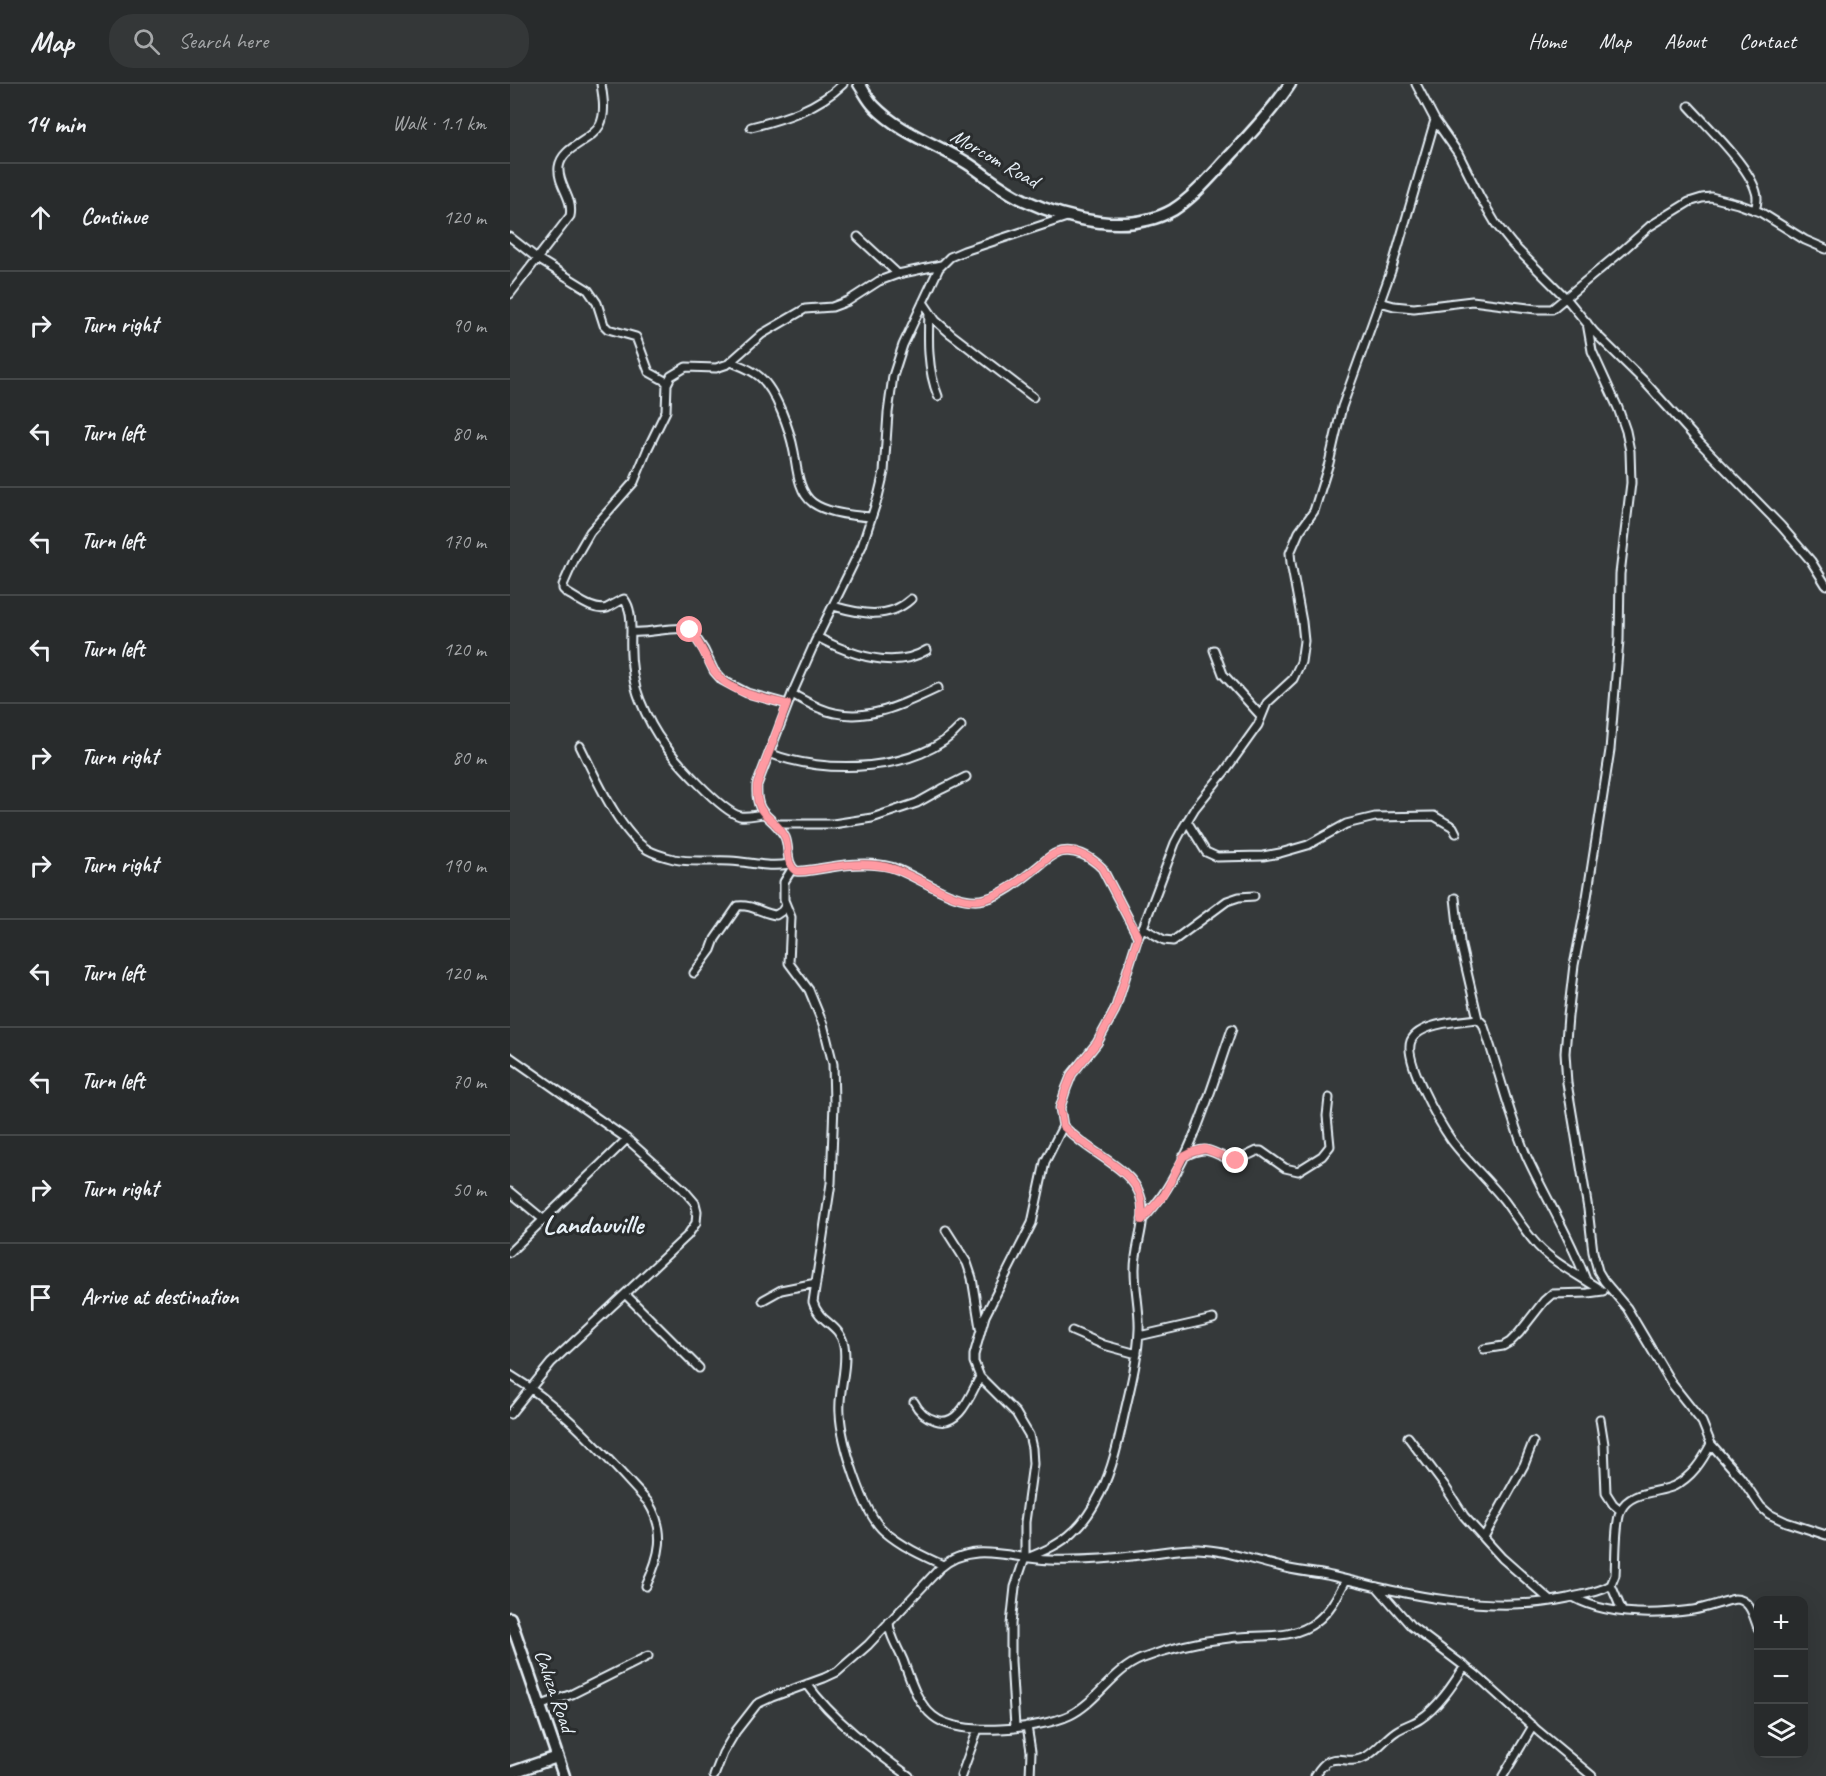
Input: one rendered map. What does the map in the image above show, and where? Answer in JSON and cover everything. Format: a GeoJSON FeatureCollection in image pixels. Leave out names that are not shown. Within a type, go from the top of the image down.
{"type":"FeatureCollection","features":[{"type":"Feature","properties":{"kind":"street"},"geometry":{"type":"LineString","coordinates":[[510,294],[570,216],[571,202],[560,177],[559,167],[563,157],[595,132],[600,124],[603,112],[601,84]]}},
{"type":"Feature","properties":{"kind":"street"},"geometry":{"type":"LineString","coordinates":[[751,127],[770,123],[801,111],[818,103],[843,84]]}},
{"type":"Feature","properties":{"kind":"street","name":"Morcom Road"},"geometry":{"type":"LineString","coordinates":[[859,84],[873,105],[889,120],[968,164],[1023,200],[1099,223],[1146,221],[1184,202],[1213,175],[1290,84]]}},
{"type":"Feature","properties":{"kind":"street"},"geometry":{"type":"LineString","coordinates":[[1416,84],[1435,120],[1458,153],[1496,224],[1512,244],[1566,298],[1587,323],[1781,526],[1810,561],[1826,585]]}},
{"type":"Feature","properties":{"kind":"street"},"geometry":{"type":"LineString","coordinates":[[1689,106],[1728,147],[1754,186],[1758,199],[1755,210]]}},
{"type":"Feature","properties":{"kind":"street"},"geometry":{"type":"LineString","coordinates":[[1015,1727],[1011,1624],[1015,1587],[1026,1558],[1025,1522],[1033,1464],[1029,1435],[1016,1413],[980,1377],[974,1362],[976,1345],[998,1289],[1032,1223],[1045,1162],[1063,1126],[1060,1108],[1066,1089],[1072,1074],[1097,1043],[1115,1010],[1138,937],[1175,843],[1187,821],[1258,725],[1267,703],[1293,678],[1301,662],[1304,641],[1290,553],[1299,532],[1314,511],[1329,463],[1342,407],[1396,254],[1435,120]]}},
{"type":"Feature","properties":{"kind":"street"},"geometry":{"type":"LineString","coordinates":[[1380,302],[1414,308],[1472,301],[1547,309],[1556,307],[1650,226],[1689,202],[1702,198],[1711,197],[1755,210],[1805,240],[1826,249]]}},
{"type":"Feature","properties":{"kind":"street"},"geometry":{"type":"LineString","coordinates":[[943,1565],[914,1551],[882,1530],[867,1505],[850,1460],[841,1423],[840,1397],[844,1378],[844,1348],[840,1333],[824,1320],[813,1302],[831,1183],[833,1064],[826,1034],[813,1001],[789,963],[791,917],[784,900],[784,882],[791,866],[789,847],[780,829],[763,814],[757,798],[757,785],[787,704],[862,546],[884,472],[893,376],[903,345],[941,265],[950,257],[964,251],[1070,216]]}},
{"type":"Feature","properties":{"kind":"street"},"geometry":{"type":"LineString","coordinates":[[510,237],[538,259],[588,290],[597,303],[604,325],[612,331],[632,334],[636,337],[648,372],[667,382]]}},
{"type":"Feature","properties":{"kind":"street"},"geometry":{"type":"LineString","coordinates":[[858,237],[898,274]]}},
{"type":"Feature","properties":{"kind":"street"},"geometry":{"type":"LineString","coordinates":[[763,814],[739,816],[727,810],[708,794],[664,745],[639,698],[631,668],[630,612],[624,599],[600,609],[567,593],[563,587],[575,558],[590,532],[634,482],[666,411],[667,382],[671,376],[684,368],[716,368],[731,362],[762,334],[805,309],[832,307],[848,301],[879,281],[898,274],[941,265]]}},
{"type":"Feature","properties":{"kind":"street"},"geometry":{"type":"LineString","coordinates":[[923,302],[936,321],[951,334],[1033,397]]}},
{"type":"Feature","properties":{"kind":"street"},"geometry":{"type":"LineString","coordinates":[[929,311],[929,354],[931,372],[938,396]]}},
{"type":"Feature","properties":{"kind":"street"},"geometry":{"type":"LineString","coordinates":[[1587,323],[1592,351],[1626,431],[1630,452],[1631,483],[1620,574],[1619,640],[1610,750],[1574,965],[1565,1053],[1567,1083],[1593,1252],[1598,1271],[1626,1308],[1672,1384],[1702,1422],[1711,1444],[1741,1478],[1761,1508],[1786,1522],[1826,1535]]}},
{"type":"Feature","properties":{"kind":"street"},"geometry":{"type":"LineString","coordinates":[[731,362],[761,377],[770,390],[790,434],[802,487],[813,503],[848,516],[871,517]]}},
{"type":"Feature","properties":{"kind":"street"},"geometry":{"type":"LineString","coordinates":[[833,606],[879,614],[897,610],[911,599]]}},
{"type":"Feature","properties":{"kind":"street"},"geometry":{"type":"LineString","coordinates":[[631,632],[646,633],[676,628],[690,630],[722,681],[747,693],[787,704]]}},
{"type":"Feature","properties":{"kind":"street"},"geometry":{"type":"LineString","coordinates":[[817,637],[838,649],[889,660],[917,656],[927,650]]}},
{"type":"Feature","properties":{"kind":"street"},"geometry":{"type":"LineString","coordinates":[[1214,650],[1223,674],[1261,716]]}},
{"type":"Feature","properties":{"kind":"street"},"geometry":{"type":"LineString","coordinates":[[792,694],[833,713],[855,716],[892,708],[938,688]]}},
{"type":"Feature","properties":{"kind":"street"},"geometry":{"type":"LineString","coordinates":[[769,753],[803,764],[880,765],[920,753],[937,744],[961,726]]}},
{"type":"Feature","properties":{"kind":"street"},"geometry":{"type":"LineString","coordinates":[[580,746],[607,799],[627,830],[637,842],[650,851],[674,859],[791,866],[796,871],[804,872],[846,865],[867,864],[888,867],[905,872],[945,892],[970,900],[982,900],[1000,894],[1058,852],[1083,854],[1102,868],[1138,937]]}},
{"type":"Feature","properties":{"kind":"street"},"geometry":{"type":"LineString","coordinates":[[775,824],[833,824],[872,818],[917,803],[966,777]]}},
{"type":"Feature","properties":{"kind":"street"},"geometry":{"type":"LineString","coordinates":[[1187,821],[1206,852],[1217,857],[1263,856],[1280,853],[1308,845],[1346,824],[1375,817],[1434,816],[1453,827],[1456,833]]}},
{"type":"Feature","properties":{"kind":"street"},"geometry":{"type":"LineString","coordinates":[[1143,928],[1164,940],[1173,941],[1227,901],[1254,896]]}},
{"type":"Feature","properties":{"kind":"street"},"geometry":{"type":"LineString","coordinates":[[1455,898],[1460,942],[1478,1019],[1484,1028],[1527,1156],[1576,1254],[1586,1280]]}},
{"type":"Feature","properties":{"kind":"street"},"geometry":{"type":"LineString","coordinates":[[693,973],[711,950],[715,939],[738,906],[744,905],[776,915],[786,905]]}},
{"type":"Feature","properties":{"kind":"street"},"geometry":{"type":"LineString","coordinates":[[1478,1019],[1435,1026],[1419,1032],[1411,1041],[1413,1065],[1432,1107],[1453,1142],[1487,1179],[1539,1247],[1602,1291]]}},
{"type":"Feature","properties":{"kind":"street"},"geometry":{"type":"LineString","coordinates":[[1142,1220],[1164,1195],[1183,1157],[1203,1110],[1232,1029]]}},
{"type":"Feature","properties":{"kind":"street"},"geometry":{"type":"LineString","coordinates":[[510,1057],[627,1139],[683,1189],[695,1203],[698,1217],[687,1236],[551,1363],[510,1414]]}},
{"type":"Feature","properties":{"kind":"street"},"geometry":{"type":"LineString","coordinates":[[1183,1157],[1205,1149],[1236,1161],[1261,1151],[1285,1168],[1298,1171],[1322,1155],[1330,1146],[1327,1116],[1329,1098]]}},
{"type":"Feature","properties":{"kind":"street"},"geometry":{"type":"LineString","coordinates":[[1026,1558],[1056,1545],[1076,1530],[1100,1494],[1112,1462],[1122,1424],[1139,1336],[1139,1304],[1135,1270],[1142,1220],[1140,1194],[1134,1184],[1119,1169],[1063,1126]]}},
{"type":"Feature","properties":{"kind":"street"},"geometry":{"type":"LineString","coordinates":[[510,1252],[627,1139]]}},
{"type":"Feature","properties":{"kind":"street"},"geometry":{"type":"LineString","coordinates":[[510,1192],[544,1220]]}},
{"type":"Feature","properties":{"kind":"street"},"geometry":{"type":"LineString","coordinates":[[946,1230],[967,1263],[972,1278],[980,1331]]}},
{"type":"Feature","properties":{"kind":"street"},"geometry":{"type":"LineString","coordinates":[[763,1300],[781,1290],[816,1283]]}},
{"type":"Feature","properties":{"kind":"street"},"geometry":{"type":"LineString","coordinates":[[1484,1349],[1503,1346],[1510,1342],[1552,1294],[1588,1293],[1611,1289]]}},
{"type":"Feature","properties":{"kind":"street"},"geometry":{"type":"LineString","coordinates":[[625,1294],[699,1368]]}},
{"type":"Feature","properties":{"kind":"street"},"geometry":{"type":"LineString","coordinates":[[1139,1336],[1213,1320]]}},
{"type":"Feature","properties":{"kind":"street"},"geometry":{"type":"LineString","coordinates":[[1072,1331],[1104,1345],[1137,1354]]}},
{"type":"Feature","properties":{"kind":"street"},"geometry":{"type":"LineString","coordinates":[[510,1375],[530,1387],[563,1414],[648,1502],[656,1514],[660,1537],[659,1550],[646,1586]]}},
{"type":"Feature","properties":{"kind":"street"},"geometry":{"type":"LineString","coordinates":[[914,1402],[925,1416],[940,1422],[950,1421],[959,1412],[980,1377]]}},
{"type":"Feature","properties":{"kind":"street"},"geometry":{"type":"LineString","coordinates":[[1600,1419],[1604,1444],[1606,1493],[1620,1510]]}},
{"type":"Feature","properties":{"kind":"street"},"geometry":{"type":"LineString","coordinates":[[1408,1437],[1464,1516],[1502,1558],[1551,1601]]}},
{"type":"Feature","properties":{"kind":"street"},"geometry":{"type":"LineString","coordinates":[[1484,1537],[1524,1465],[1533,1442]]}},
{"type":"Feature","properties":{"kind":"street"},"geometry":{"type":"LineString","coordinates":[[714,1776],[723,1753],[736,1731],[757,1704],[837,1672],[868,1645],[943,1565],[963,1554],[1046,1560],[1105,1560],[1196,1548],[1377,1587],[1472,1604],[1525,1604],[1551,1601],[1596,1592],[1611,1585],[1615,1575],[1620,1510],[1624,1504],[1644,1493],[1673,1486],[1685,1479],[1702,1462],[1711,1444]]}},
{"type":"Feature","properties":{"kind":"street"},"geometry":{"type":"LineString","coordinates":[[889,1622],[889,1630],[913,1687],[926,1710],[933,1717],[952,1726],[978,1729],[1027,1726],[1053,1722],[1071,1714],[1091,1701],[1127,1667],[1171,1649],[1230,1638],[1282,1635],[1306,1628],[1317,1622],[1327,1611],[1346,1580]]}},
{"type":"Feature","properties":{"kind":"street"},"geometry":{"type":"LineString","coordinates":[[1611,1585],[1622,1611]]}},
{"type":"Feature","properties":{"kind":"street"},"geometry":{"type":"LineString","coordinates":[[1377,1587],[1411,1626],[1465,1666],[1592,1776]]}},
{"type":"Feature","properties":{"kind":"street"},"geometry":{"type":"LineString","coordinates":[[1573,1597],[1594,1607],[1622,1611],[1692,1610],[1741,1599],[1748,1605],[1754,1619]]}},
{"type":"Feature","properties":{"kind":"street","name":"Caluza Road"},"geometry":{"type":"LineString","coordinates":[[510,1618],[564,1776]]}},
{"type":"Feature","properties":{"kind":"street"},"geometry":{"type":"LineString","coordinates":[[539,1706],[572,1694],[648,1656]]}},
{"type":"Feature","properties":{"kind":"street"},"geometry":{"type":"LineString","coordinates":[[1315,1776],[1327,1761],[1355,1759],[1368,1755],[1396,1731],[1426,1716],[1465,1666]]}},
{"type":"Feature","properties":{"kind":"street"},"geometry":{"type":"LineString","coordinates":[[807,1684],[851,1730],[909,1776]]}},
{"type":"Feature","properties":{"kind":"street"},"geometry":{"type":"LineString","coordinates":[[1027,1726],[1031,1751],[1030,1776]]}},
{"type":"Feature","properties":{"kind":"street"},"geometry":{"type":"LineString","coordinates":[[1503,1776],[1533,1726]]}},
{"type":"Feature","properties":{"kind":"street"},"geometry":{"type":"LineString","coordinates":[[961,1776],[978,1729]]}},
{"type":"Feature","properties":{"kind":"street"},"geometry":{"type":"LineString","coordinates":[[542,1762],[549,1735]]}},
{"type":"Feature","properties":{"kind":"street"},"geometry":{"type":"LineString","coordinates":[[510,1773],[557,1757]]}},
{"type":"Feature","properties":{"kind":"district","name":"Landauville"},"geometry":{"type":"Point","coordinates":[593,1224]}},
{"type":"Feature","properties":{"kind":"route"},"geometry":{"type":"LineString","coordinates":[[690,630],[722,681],[747,693],[787,704],[757,785],[757,798],[763,814],[780,829],[786,839],[792,869],[804,872],[867,864],[888,867],[905,872],[945,892],[970,900],[982,900],[1000,894],[1058,852],[1083,854],[1095,861],[1102,868],[1138,937],[1115,1010],[1097,1043],[1072,1074],[1066,1089],[1060,1108],[1063,1126],[1119,1169],[1134,1184],[1140,1194],[1142,1220],[1164,1195],[1183,1157],[1205,1149],[1236,1161]]}}]}
